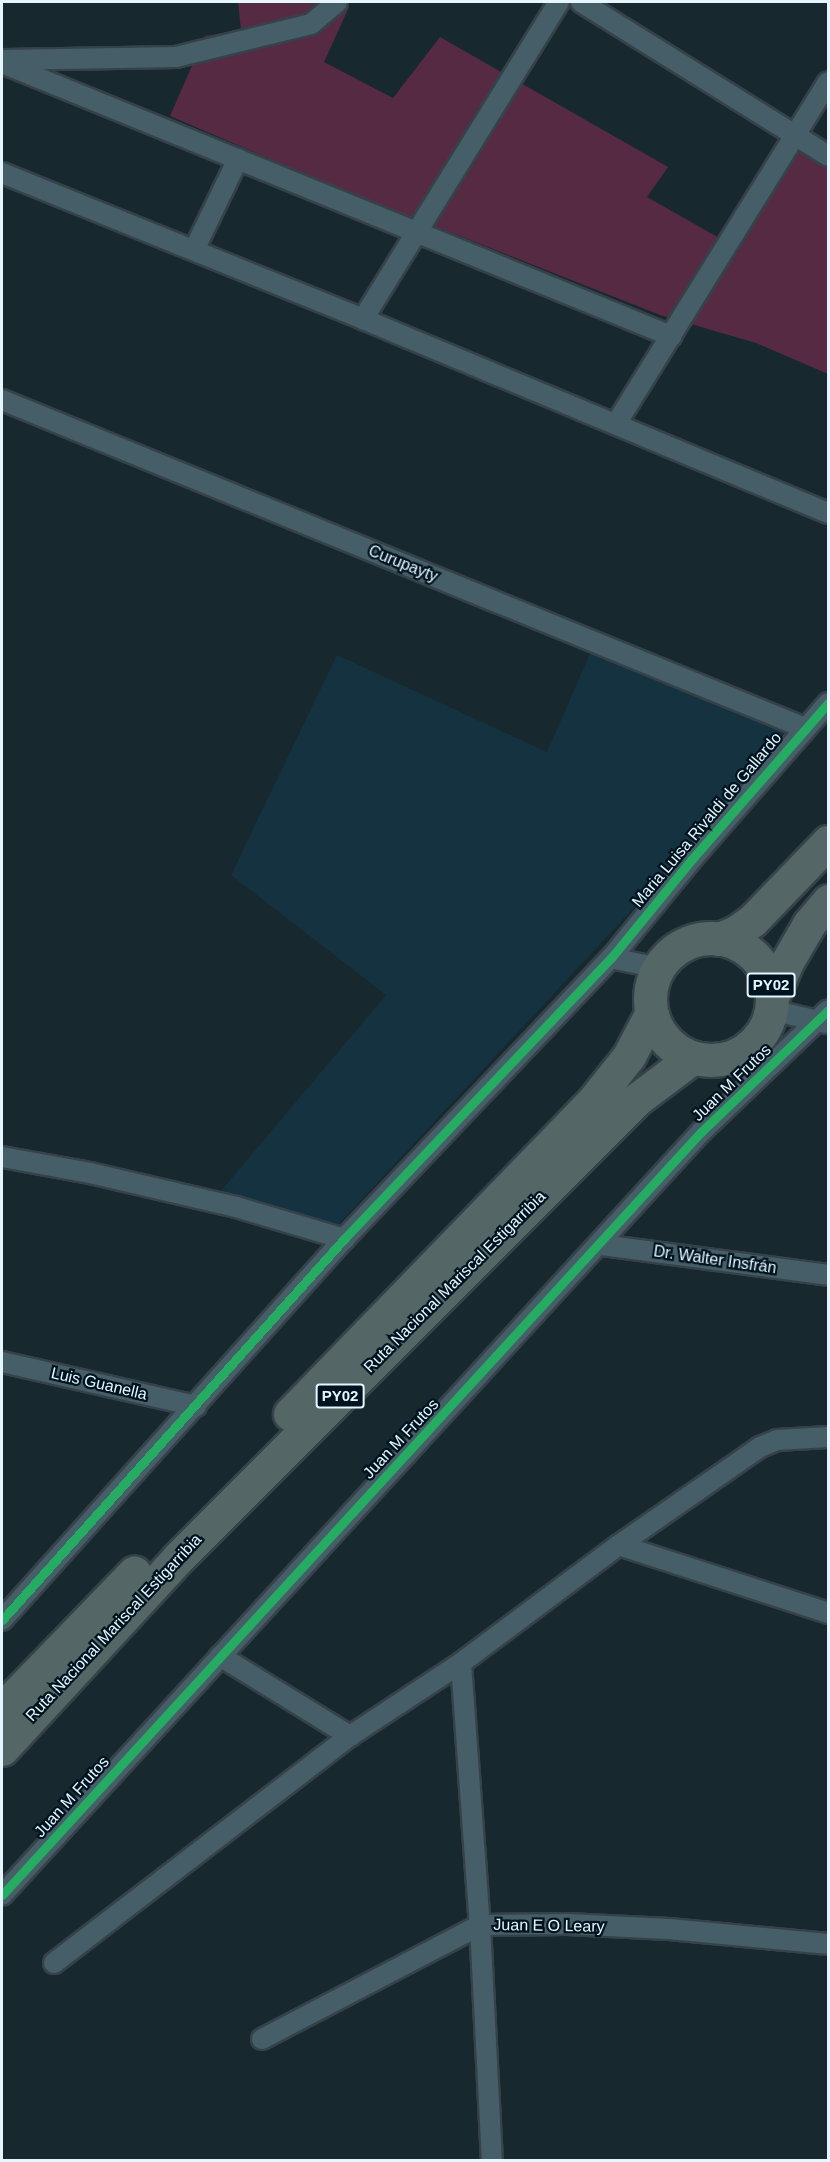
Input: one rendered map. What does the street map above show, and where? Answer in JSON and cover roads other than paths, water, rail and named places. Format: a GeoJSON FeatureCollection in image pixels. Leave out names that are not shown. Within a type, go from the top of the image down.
{"type":"FeatureCollection","features":[{"type":"Feature","properties":{"kind":"highway","name":"PY02"},"geometry":{"type":"LineString","coordinates":[[719,939],[736,932],[752,921],[828,842]]}},
{"type":"Feature","properties":{"kind":"highway","name":"PY02"},"geometry":{"type":"LineString","coordinates":[[692,1058],[718,1060],[743,1052],[762,1035],[787,962],[809,924],[828,901]]}},
{"type":"Feature","properties":{"kind":"highway","name":"PY02"},"geometry":{"type":"LineString","coordinates":[[651,1014],[651,985],[659,968],[670,954],[685,944],[701,939],[719,939],[735,943],[750,952],[762,964],[770,979],[772,1003]]}},
{"type":"Feature","properties":{"kind":"highway"},"geometry":{"type":"LineString","coordinates":[[651,1014],[662,1036],[681,1053],[692,1058]]}},
{"type":"Feature","properties":{"kind":"highway","name":"Ruta Nacional Mariscal Estigarribia"},"geometry":{"type":"LineString","coordinates":[[2,1709],[594,1100],[629,1056],[651,1014]]}},
{"type":"Feature","properties":{"kind":"highway","name":"Ruta Nacional Mariscal Estigarribia"},"geometry":{"type":"LineString","coordinates":[[2,1749],[178,1558],[636,1100],[692,1058]]}},
{"type":"Feature","properties":{"kind":"street"},"geometry":{"type":"LineString","coordinates":[[2,61],[176,57],[311,24],[337,2]]}},
{"type":"Feature","properties":{"kind":"street"},"geometry":{"type":"LineString","coordinates":[[363,320],[559,2]]}},
{"type":"Feature","properties":{"kind":"street"},"geometry":{"type":"LineString","coordinates":[[581,2],[828,156]]}},
{"type":"Feature","properties":{"kind":"street"},"geometry":{"type":"LineString","coordinates":[[2,61],[671,336]]}},
{"type":"Feature","properties":{"kind":"street"},"geometry":{"type":"LineString","coordinates":[[616,424],[828,82]]}},
{"type":"Feature","properties":{"kind":"street"},"geometry":{"type":"LineString","coordinates":[[194,250],[238,159]]}},
{"type":"Feature","properties":{"kind":"street"},"geometry":{"type":"LineString","coordinates":[[2,173],[194,250],[828,513]]}},
{"type":"Feature","properties":{"kind":"street","name":"Curupayty"},"geometry":{"type":"LineString","coordinates":[[2,400],[805,728]]}},
{"type":"Feature","properties":{"kind":"street","name":"Maria Luisa Rivaldi de Gallardo"},"geometry":{"type":"LineString","coordinates":[[2,1620],[344,1239],[611,958],[828,703]]}},
{"type":"Feature","properties":{"kind":"street"},"geometry":{"type":"LineString","coordinates":[[611,958],[659,968]]}},
{"type":"Feature","properties":{"kind":"street"},"geometry":{"type":"LineString","coordinates":[[772,1003],[825,1018]]}},
{"type":"Feature","properties":{"kind":"street","name":"Juan M Frutos"},"geometry":{"type":"LineString","coordinates":[[2,1895],[601,1245],[701,1132],[825,1018]]}},
{"type":"Feature","properties":{"kind":"street"},"geometry":{"type":"LineString","coordinates":[[2,1157],[90,1173],[236,1207],[344,1239]]}},
{"type":"Feature","properties":{"kind":"street","name":"Dr. Walter Insfrán"},"geometry":{"type":"LineString","coordinates":[[601,1245],[828,1275]]}},
{"type":"Feature","properties":{"kind":"street","name":"Luis Guanella"},"geometry":{"type":"LineString","coordinates":[[2,1362],[196,1406]]}},
{"type":"Feature","properties":{"kind":"street"},"geometry":{"type":"LineString","coordinates":[[54,1963],[350,1736],[462,1663],[619,1545],[768,1443],[828,1437]]}},
{"type":"Feature","properties":{"kind":"street"},"geometry":{"type":"LineString","coordinates":[[619,1545],[828,1613]]}},
{"type":"Feature","properties":{"kind":"street"},"geometry":{"type":"LineString","coordinates":[[220,1656],[350,1736]]}},
{"type":"Feature","properties":{"kind":"street"},"geometry":{"type":"LineString","coordinates":[[462,1663],[480,1925],[492,2160]]}},
{"type":"Feature","properties":{"kind":"street","name":"Juan E O Leary"},"geometry":{"type":"LineString","coordinates":[[262,2039],[480,1925],[567,1924],[669,1929],[828,1944]]}}]}
